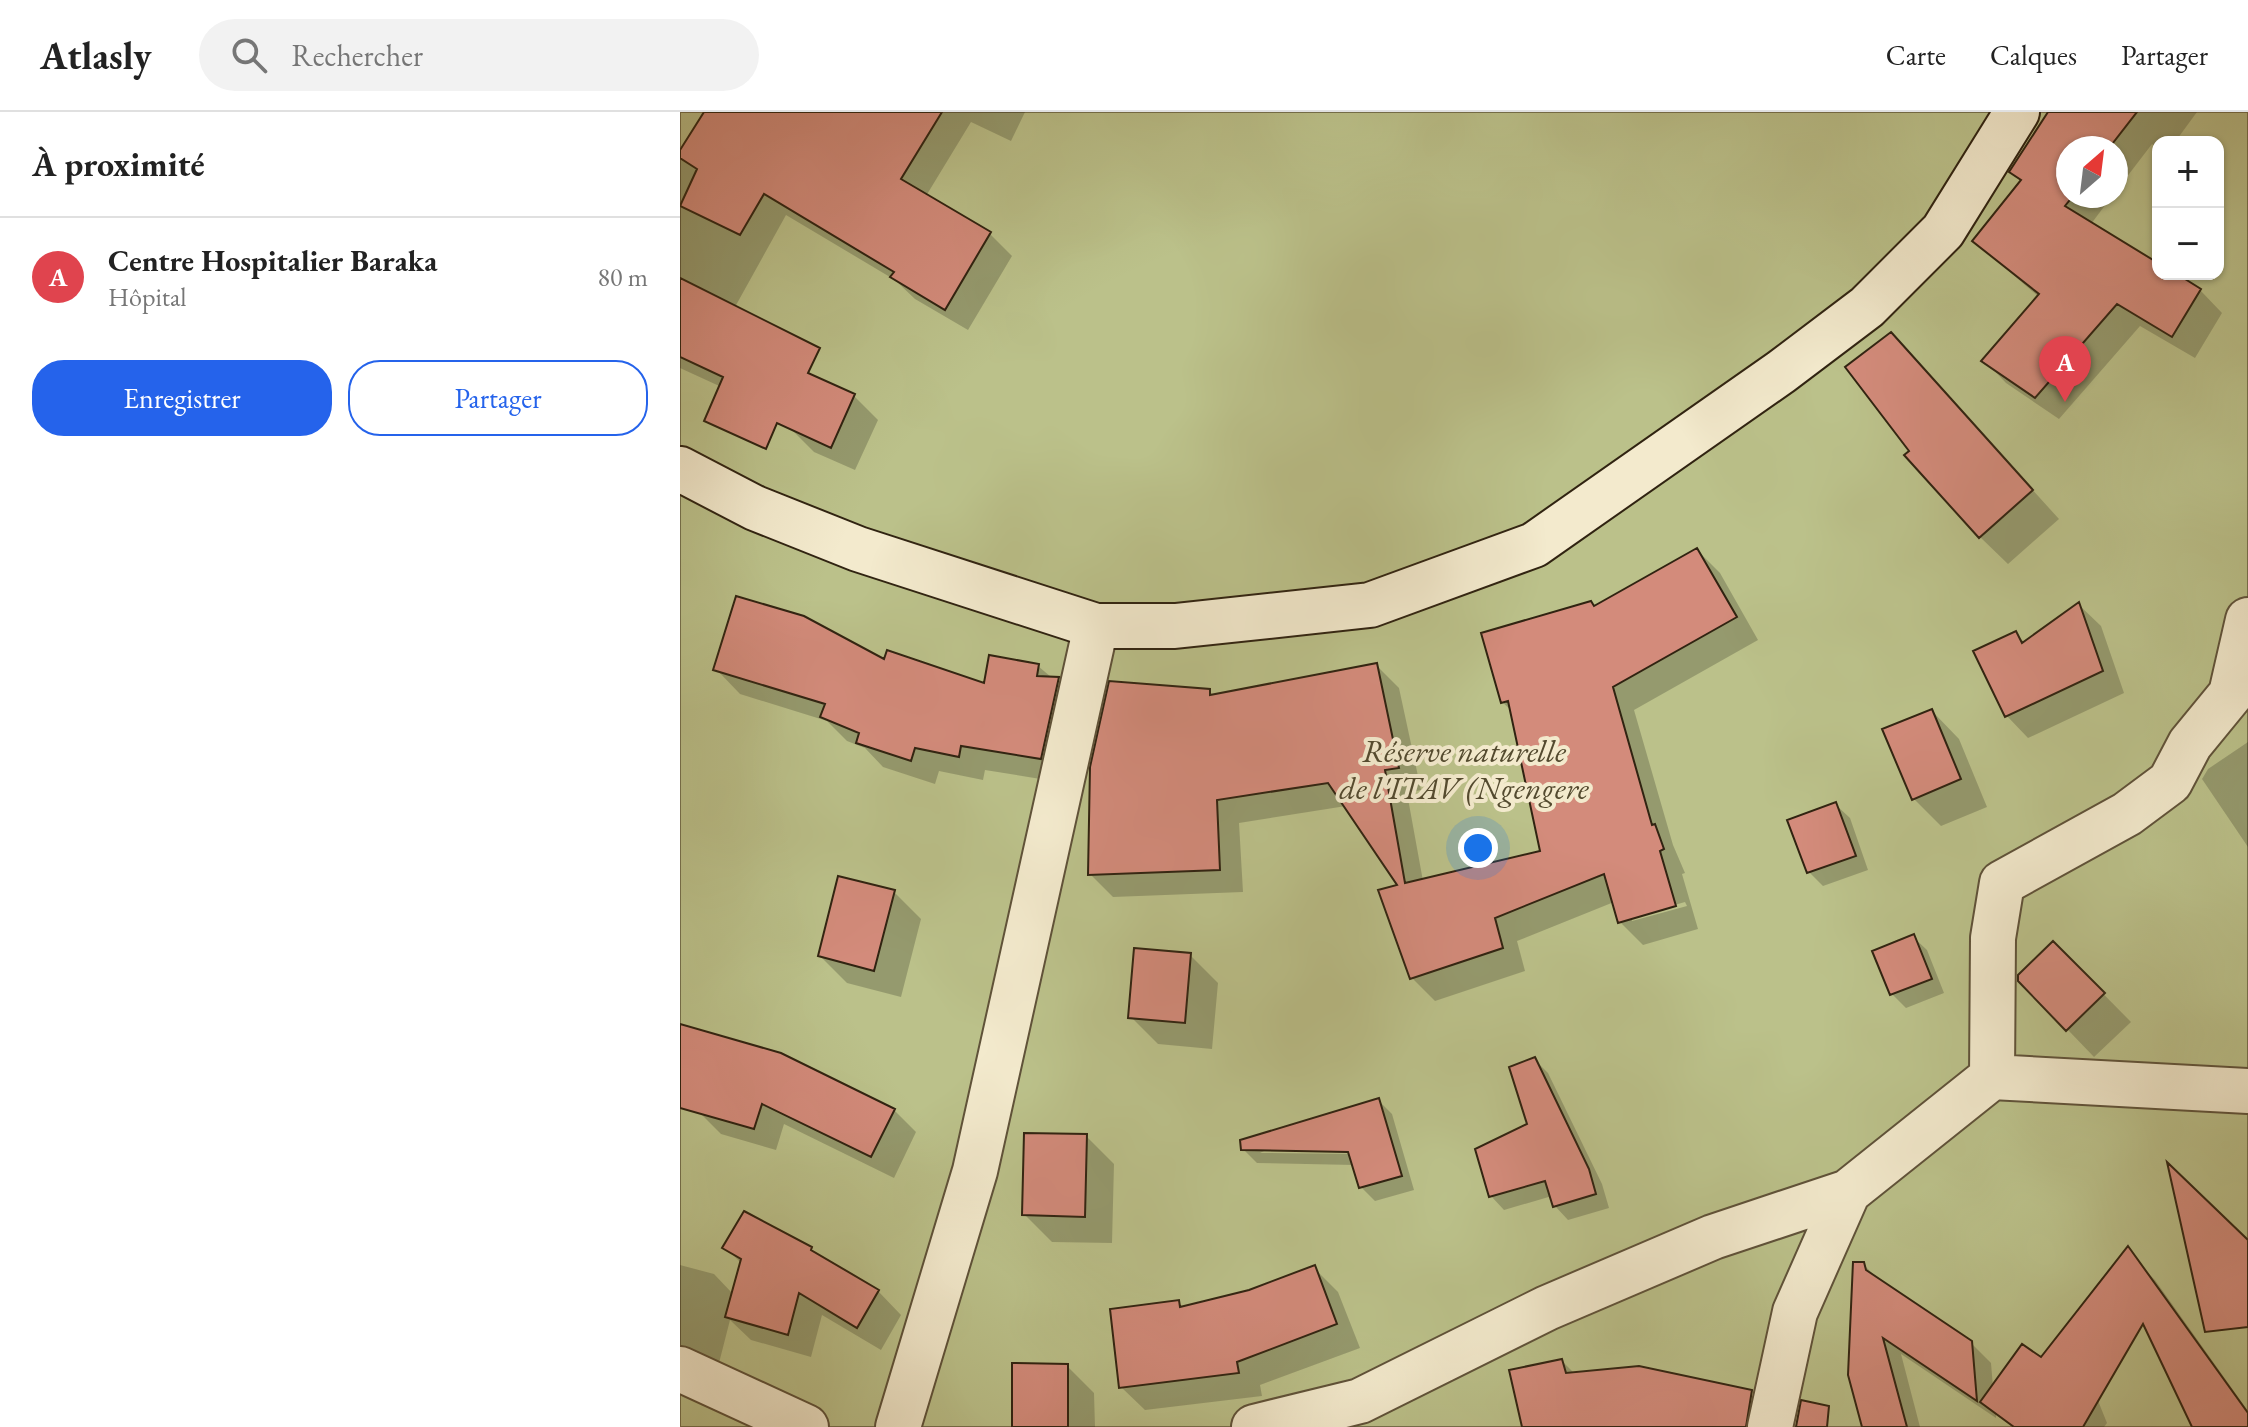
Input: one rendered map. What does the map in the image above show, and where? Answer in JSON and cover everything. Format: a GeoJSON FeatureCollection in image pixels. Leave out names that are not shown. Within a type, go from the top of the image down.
{"type":"FeatureCollection","features":[{"type":"Feature","properties":{"kind":"street"},"geometry":{"type":"LineString","coordinates":[[680,469],[755,508],[858,549],[1096,626],[1175,626],[1370,605],[1534,545],[1781,372],[1867,307],[1943,231],[2017,112]]}},
{"type":"Feature","properties":{"kind":"street"},"geometry":{"type":"LineString","coordinates":[[1992,1077],[1993,938],[2002,883],[2127,814],[2170,782],[2190,744],[2231,694],[2248,620]]}},
{"type":"Feature","properties":{"kind":"street"},"geometry":{"type":"LineString","coordinates":[[898,1427],[975,1171],[1096,626]]}},
{"type":"Feature","properties":{"kind":"street"},"geometry":{"type":"LineString","coordinates":[[1254,1427],[1360,1401],[1547,1308],[1713,1237],[1848,1192],[1992,1077],[2248,1091]]}},
{"type":"Feature","properties":{"kind":"street"},"geometry":{"type":"LineString","coordinates":[[1770,1427],[1795,1312],[1848,1192]]}},
{"type":"Feature","properties":{"kind":"street"},"geometry":{"type":"LineString","coordinates":[[680,1369],[806,1427]]}},
{"type":"Feature","properties":{"kind":"green space","name":"Réserve naturelle de l'ITAV (Ngengere"},"geometry":{"type":"Polygon","coordinates":[[[680,112],[2248,112],[2248,1427],[680,1427],[680,112]]]}},
{"type":"Feature","properties":{"kind":"building"},"geometry":{"type":"Polygon","coordinates":[[[704,112],[942,112],[901,179],[991,232],[945,310],[890,277],[894,272],[764,194],[740,235],[680,206],[697,169],[680,158],[680,150],[704,112]]]}},
{"type":"Feature","properties":{"kind":"building"},"geometry":{"type":"Polygon","coordinates":[[[2048,112],[2137,112],[2118,136],[2056,136],[2056,208],[2068,208],[2152,259],[2152,280],[2187,280],[2201,289],[2172,337],[2117,304],[2035,398],[1981,361],[2039,294],[1972,241],[2021,180],[2009,172],[2048,112]]]}},
{"type":"Feature","properties":{"kind":"building"},"geometry":{"type":"Polygon","coordinates":[[[680,278],[820,348],[808,373],[855,394],[831,448],[777,423],[766,449],[704,421],[723,377],[680,357],[680,278]]]}},
{"type":"Feature","properties":{"kind":"building"},"geometry":{"type":"Polygon","coordinates":[[[1891,332],[2033,490],[1979,538],[1904,455],[1909,451],[1845,367],[1891,332]]]}},
{"type":"Feature","properties":{"kind":"building"},"geometry":{"type":"Polygon","coordinates":[[[1697,548],[1737,617],[1613,687],[1652,825],[1655,824],[1664,849],[1660,851],[1676,906],[1618,923],[1604,874],[1495,918],[1503,948],[1410,979],[1378,890],[1397,885],[1328,783],[1217,800],[1220,870],[1088,875],[1090,767],[1109,681],[1210,689],[1210,695],[1377,663],[1399,768],[1385,770],[1405,883],[1540,851],[1508,701],[1501,703],[1481,633],[1591,601],[1594,606],[1697,548]]]}},
{"type":"Feature","properties":{"kind":"building"},"geometry":{"type":"Polygon","coordinates":[[[736,596],[804,616],[884,659],[887,650],[984,683],[989,655],[1039,664],[1037,676],[1059,677],[1041,759],[961,746],[959,757],[915,748],[911,761],[856,743],[859,733],[820,717],[825,704],[713,670],[736,596]]]}},
{"type":"Feature","properties":{"kind":"building"},"geometry":{"type":"Polygon","coordinates":[[[2079,602],[2103,671],[2005,717],[1973,651],[2016,631],[2022,643],[2079,602]]]}},
{"type":"Feature","properties":{"kind":"building"},"geometry":{"type":"Polygon","coordinates":[[[1932,709],[1961,779],[1912,800],[1882,729],[1932,709]]]}},
{"type":"Feature","properties":{"kind":"building"},"geometry":{"type":"Polygon","coordinates":[[[1836,802],[1856,856],[1807,873],[1787,820],[1836,802]]]}},
{"type":"Feature","properties":{"kind":"building"},"geometry":{"type":"Polygon","coordinates":[[[838,876],[895,890],[874,971],[818,956],[838,876]]]}},
{"type":"Feature","properties":{"kind":"building"},"geometry":{"type":"Polygon","coordinates":[[[1914,934],[1932,979],[1890,995],[1872,951],[1914,934]]]}},
{"type":"Feature","properties":{"kind":"building"},"geometry":{"type":"Polygon","coordinates":[[[2053,941],[2105,993],[2066,1031],[2018,981],[2018,975],[2053,941]]]}},
{"type":"Feature","properties":{"kind":"building"},"geometry":{"type":"Polygon","coordinates":[[[1134,948],[1191,953],[1185,1023],[1128,1018],[1134,948]]]}},
{"type":"Feature","properties":{"kind":"building"},"geometry":{"type":"Polygon","coordinates":[[[680,1024],[781,1053],[895,1109],[871,1157],[762,1104],[754,1129],[680,1108],[680,1024]]]}},
{"type":"Feature","properties":{"kind":"building"},"geometry":{"type":"Polygon","coordinates":[[[1535,1057],[1589,1169],[1596,1194],[1553,1207],[1545,1181],[1489,1197],[1475,1149],[1527,1124],[1509,1067],[1535,1057]]]}},
{"type":"Feature","properties":{"kind":"building"},"geometry":{"type":"Polygon","coordinates":[[[1379,1098],[1402,1176],[1359,1188],[1348,1152],[1241,1150],[1240,1140],[1379,1098]]]}},
{"type":"Feature","properties":{"kind":"building"},"geometry":{"type":"Polygon","coordinates":[[[1024,1133],[1087,1134],[1085,1217],[1022,1215],[1024,1133]]]}},
{"type":"Feature","properties":{"kind":"building"},"geometry":{"type":"Polygon","coordinates":[[[2167,1162],[2248,1240],[2248,1327],[2205,1332],[2167,1162]]]}},
{"type":"Feature","properties":{"kind":"building"},"geometry":{"type":"Polygon","coordinates":[[[744,1211],[812,1247],[811,1250],[879,1290],[857,1328],[799,1293],[788,1335],[725,1317],[741,1259],[722,1248],[744,1211]]]}},
{"type":"Feature","properties":{"kind":"building"},"geometry":{"type":"Polygon","coordinates":[[[2128,1246],[2248,1413],[2248,1427],[2192,1427],[2143,1324],[2083,1427],[2014,1427],[1980,1402],[2022,1344],[2041,1357],[2128,1246]]]}},
{"type":"Feature","properties":{"kind":"building"},"geometry":{"type":"Polygon","coordinates":[[[1853,1262],[1864,1262],[1866,1270],[1972,1341],[1977,1401],[1883,1338],[1907,1427],[1862,1427],[1848,1375],[1853,1262]]]}},
{"type":"Feature","properties":{"kind":"building"},"geometry":{"type":"Polygon","coordinates":[[[1315,1265],[1337,1324],[1237,1362],[1239,1373],[1119,1388],[1110,1309],[1179,1300],[1180,1307],[1249,1290],[1315,1265]]]}},
{"type":"Feature","properties":{"kind":"building"},"geometry":{"type":"Polygon","coordinates":[[[1562,1359],[1566,1373],[1639,1366],[1752,1390],[1746,1427],[1522,1427],[1509,1370],[1562,1359]]]}},
{"type":"Feature","properties":{"kind":"building"},"geometry":{"type":"Polygon","coordinates":[[[1012,1363],[1068,1364],[1068,1427],[1012,1427],[1012,1363]]]}},
{"type":"Feature","properties":{"kind":"building"},"geometry":{"type":"Polygon","coordinates":[[[1801,1400],[1829,1406],[1827,1427],[1796,1427],[1801,1400]]]}},
{"type":"Feature","properties":{"kind":"place","name":"Centre Hospitalier Baraka"},"geometry":{"type":"Point","coordinates":[2065,402]}}]}
